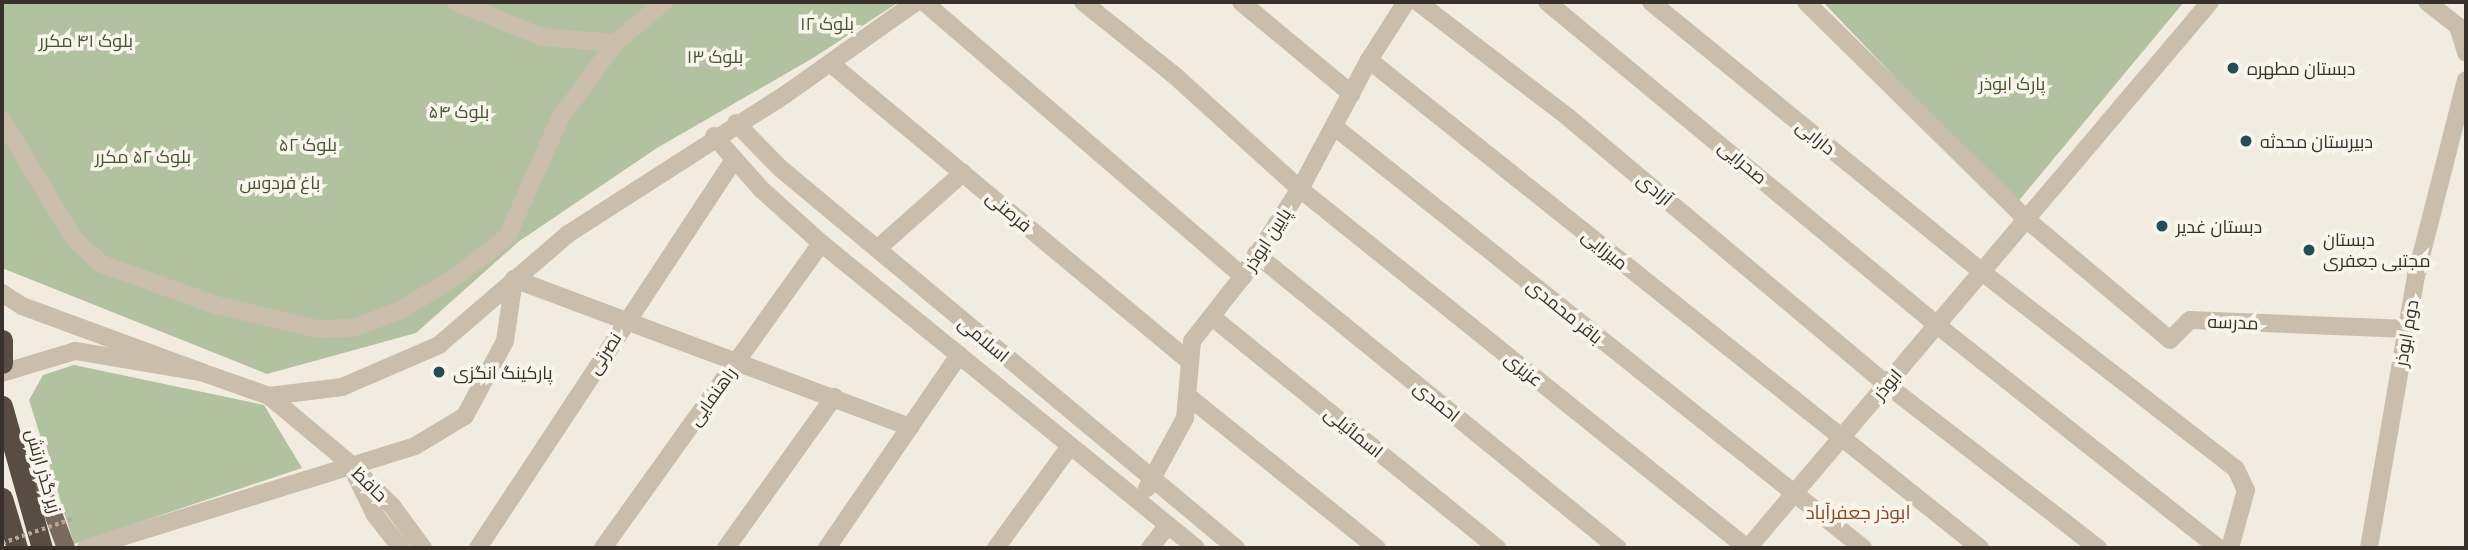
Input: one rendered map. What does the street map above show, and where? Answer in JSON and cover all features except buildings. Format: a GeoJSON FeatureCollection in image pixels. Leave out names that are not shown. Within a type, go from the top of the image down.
{"type":"FeatureCollection","features":[{"type":"Feature","properties":{"kind":"highway"},"geometry":{"type":"LineString","coordinates":[[2,340],[2,363]]}},
{"type":"Feature","properties":{"kind":"highway","name":"زیر گذر ارتش"},"geometry":{"type":"LineString","coordinates":[[2,406],[42,548]]}},
{"type":"Feature","properties":{"kind":"highway"},"geometry":{"type":"LineString","coordinates":[[2,498],[17,548]]}},
{"type":"Feature","properties":{"kind":"main road"},"geometry":{"type":"LineString","coordinates":[[20,470],[49,503],[66,548]]}},
{"type":"Feature","properties":{"kind":"street"},"geometry":{"type":"LineString","coordinates":[[456,2],[542,37],[615,43]]}},
{"type":"Feature","properties":{"kind":"street"},"geometry":{"type":"LineString","coordinates":[[2,120],[75,240],[102,264],[216,304],[318,329],[354,328],[400,311],[457,276],[507,237],[559,120],[615,43],[664,2]]}},
{"type":"Feature","properties":{"kind":"street"},"geometry":{"type":"LineString","coordinates":[[269,396],[342,387],[439,345],[568,234],[714,136],[830,63],[916,2]]}},
{"type":"Feature","properties":{"kind":"street"},"geometry":{"type":"LineString","coordinates":[[924,2],[1090,140],[1243,276]]}},
{"type":"Feature","properties":{"kind":"street","name":"عزیزی"},"geometry":{"type":"LineString","coordinates":[[1083,2],[1173,74],[1300,189],[1748,548]]}},
{"type":"Feature","properties":{"kind":"street"},"geometry":{"type":"LineString","coordinates":[[1241,2],[1352,93]]}},
{"type":"Feature","properties":{"kind":"street","name":"پایین ابوذر"},"geometry":{"type":"LineString","coordinates":[[1138,500],[1152,480],[1185,418],[1189,397],[1187,359],[1192,341],[1243,276],[1300,189],[1336,128],[1369,60],[1406,2]]}},
{"type":"Feature","properties":{"kind":"street","name":"آزادی"},"geometry":{"type":"LineString","coordinates":[[1418,2],[1569,118],[1886,385],[2098,548]]}},
{"type":"Feature","properties":{"kind":"street","name":"صحرایی"},"geometry":{"type":"LineString","coordinates":[[1547,2],[1937,325],[2218,548]]}},
{"type":"Feature","properties":{"kind":"street","name":"دارابی"},"geometry":{"type":"LineString","coordinates":[[1651,2],[1982,272],[2236,469],[2244,480],[2246,490],[2230,548]]}},
{"type":"Feature","properties":{"kind":"street"},"geometry":{"type":"LineString","coordinates":[[1806,2],[2026,219]]}},
{"type":"Feature","properties":{"kind":"street","name":"ابوذر"},"geometry":{"type":"LineString","coordinates":[[1748,548],[2210,2]]}},
{"type":"Feature","properties":{"kind":"street"},"geometry":{"type":"LineString","coordinates":[[2427,2],[2458,26],[2466,53]]}},
{"type":"Feature","properties":{"kind":"street","name":"میرزایی"},"geometry":{"type":"LineString","coordinates":[[1369,60],[1980,548]]}},
{"type":"Feature","properties":{"kind":"street","name":"فرصتی"},"geometry":{"type":"LineString","coordinates":[[830,63],[1187,359]]}},
{"type":"Feature","properties":{"kind":"street","name":"دوم ابوذر"},"geometry":{"type":"LineString","coordinates":[[2370,548],[2407,330],[2466,80]]}},
{"type":"Feature","properties":{"kind":"street","name":"اسلامی"},"geometry":{"type":"LineString","coordinates":[[736,123],[780,167],[1236,548]]}},
{"type":"Feature","properties":{"kind":"street","name":"باقر محمدی"},"geometry":{"type":"LineString","coordinates":[[1336,128],[1863,548]]}},
{"type":"Feature","properties":{"kind":"street","name":"اسلامی"},"geometry":{"type":"LineString","coordinates":[[714,136],[734,160],[821,243],[1196,548]]}},
{"type":"Feature","properties":{"kind":"street","name":"نصرتی"},"geometry":{"type":"LineString","coordinates":[[478,548],[734,160]]}},
{"type":"Feature","properties":{"kind":"street"},"geometry":{"type":"LineString","coordinates":[[877,249],[963,173]]}},
{"type":"Feature","properties":{"kind":"street","name":"مدرسه"},"geometry":{"type":"LineString","coordinates":[[2026,219],[2170,340],[2190,320],[2407,330]]}},
{"type":"Feature","properties":{"kind":"street","name":"راهنمایی"},"geometry":{"type":"LineString","coordinates":[[603,548],[821,243]]}},
{"type":"Feature","properties":{"kind":"street","name":"احمدی"},"geometry":{"type":"LineString","coordinates":[[1256,254],[1618,548]]}},
{"type":"Feature","properties":{"kind":"street"},"geometry":{"type":"LineString","coordinates":[[514,279],[624,323],[738,360],[910,427]]}},
{"type":"Feature","properties":{"kind":"street"},"geometry":{"type":"LineString","coordinates":[[86,548],[349,463],[415,446],[465,416],[505,341],[514,279]]}},
{"type":"Feature","properties":{"kind":"street"},"geometry":{"type":"LineString","coordinates":[[2,293],[22,306],[269,396],[349,463]]}},
{"type":"Feature","properties":{"kind":"street","name":"اسمائیلی"},"geometry":{"type":"LineString","coordinates":[[1212,317],[1497,548]]}},
{"type":"Feature","properties":{"kind":"street"},"geometry":{"type":"LineString","coordinates":[[2,373],[75,351],[201,372]]}},
{"type":"Feature","properties":{"kind":"street"},"geometry":{"type":"LineString","coordinates":[[827,548],[959,355]]}},
{"type":"Feature","properties":{"kind":"street"},"geometry":{"type":"LineString","coordinates":[[726,548],[834,397]]}},
{"type":"Feature","properties":{"kind":"street"},"geometry":{"type":"LineString","coordinates":[[1189,397],[1377,548]]}},
{"type":"Feature","properties":{"kind":"street"},"geometry":{"type":"LineString","coordinates":[[996,548],[1070,446]]}},
{"type":"Feature","properties":{"kind":"street","name":"حافظ"},"geometry":{"type":"LineString","coordinates":[[349,463],[375,515],[401,548]]}},
{"type":"Feature","properties":{"kind":"street","name":"حافظ"},"geometry":{"type":"LineString","coordinates":[[349,463],[392,506],[423,548]]}},
{"type":"Feature","properties":{"kind":"street"},"geometry":{"type":"LineString","coordinates":[[1150,548],[1167,525]]}},
{"type":"Feature","properties":{"kind":"path"},"geometry":{"type":"LineString","coordinates":[[2,543],[72,519]]}},
{"type":"Feature","properties":{"kind":"green space","name":"باغ فردوس"},"geometry":{"type":"Polygon","coordinates":[[[2,2],[899,2],[813,58],[657,148],[518,242],[416,333],[267,374],[2,268],[2,2]]]}},
{"type":"Feature","properties":{"kind":"green space","name":"پارک ابوذر"},"geometry":{"type":"Polygon","coordinates":[[[1823,2],[2184,2],[2016,204],[1823,2]]]}},
{"type":"Feature","properties":{"kind":"green space"},"geometry":{"type":"Polygon","coordinates":[[[74,365],[264,405],[302,468],[74,544],[29,400],[43,375],[74,365]]]}},
{"type":"Feature","properties":{"kind":"place","name":"دبستان مطهره"},"geometry":{"type":"Point","coordinates":[2233,68]}},
{"type":"Feature","properties":{"kind":"place","name":"دبیرستان محدثه"},"geometry":{"type":"Point","coordinates":[2246,141]}},
{"type":"Feature","properties":{"kind":"place","name":"دبستان غدیر"},"geometry":{"type":"Point","coordinates":[2162,226]}},
{"type":"Feature","properties":{"kind":"place","name":"دبستان مجتبی جعفری"},"geometry":{"type":"Point","coordinates":[2309,250]}},
{"type":"Feature","properties":{"kind":"place","name":"پارکینگ انگزی"},"geometry":{"type":"Point","coordinates":[439,372]}},
{"type":"Feature","properties":{"kind":"district","name":"ابوذر جعفرآباد"},"geometry":{"type":"Point","coordinates":[1858,513]}},
{"type":"Feature","properties":{"kind":"park label","name":"بلوک ۱۲"},"geometry":{"type":"Point","coordinates":[827,23]}},
{"type":"Feature","properties":{"kind":"park label","name":"بلوک ۴۱ مکرر"},"geometry":{"type":"Point","coordinates":[86,40]}},
{"type":"Feature","properties":{"kind":"park label","name":"بلوک ۱۳"},"geometry":{"type":"Point","coordinates":[715,56]}},
{"type":"Feature","properties":{"kind":"park label","name":"بلوک ۵۴"},"geometry":{"type":"Point","coordinates":[459,111]}},
{"type":"Feature","properties":{"kind":"park label","name":"بلوک ۵۲"},"geometry":{"type":"Point","coordinates":[308,144]}},
{"type":"Feature","properties":{"kind":"park label","name":"بلوک ۵۲ مکرر"},"geometry":{"type":"Point","coordinates":[143,156]}}]}
